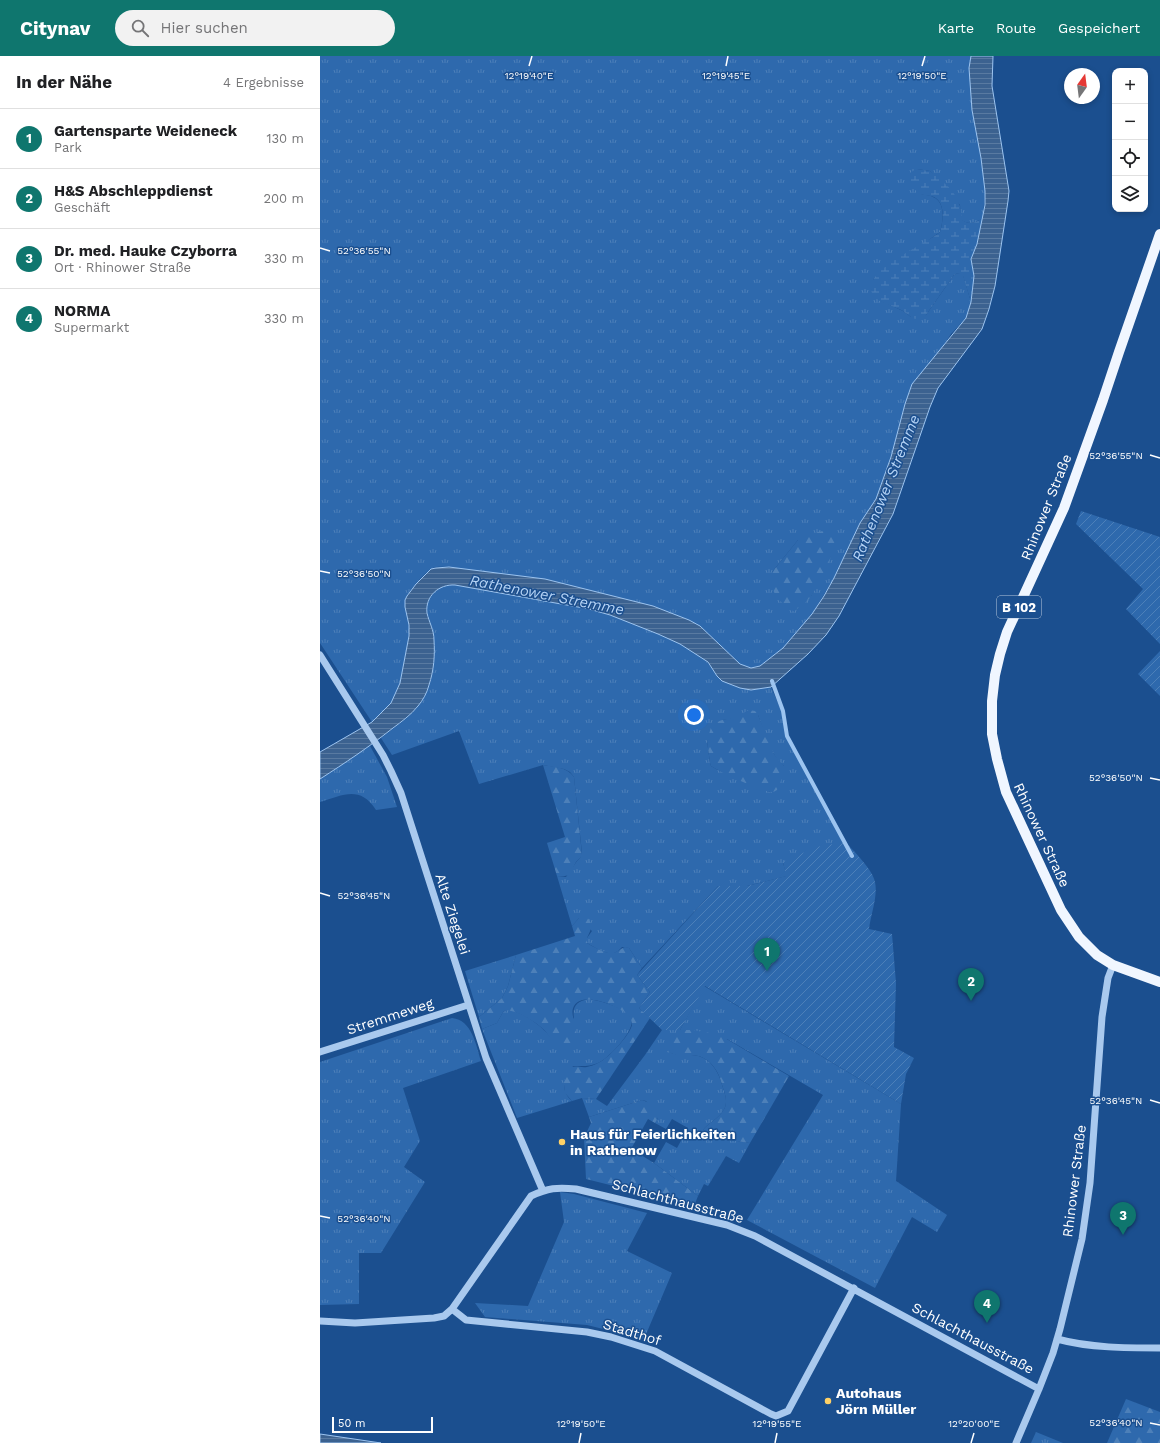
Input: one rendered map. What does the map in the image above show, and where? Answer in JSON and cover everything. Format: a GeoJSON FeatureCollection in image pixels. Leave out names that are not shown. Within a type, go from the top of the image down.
{"type":"FeatureCollection","features":[{"type":"Feature","properties":{"kind":"main road","name":"Rhinower Straße"},"geometry":{"type":"LineString","coordinates":[[1113,965],[1096,955],[1078,937],[1061,910],[1006,792],[992,734],[992,701],[995,675],[1007,632],[1064,508],[1160,234]]}},
{"type":"Feature","properties":{"kind":"main road","name":"B 102"},"geometry":{"type":"LineString","coordinates":[[1113,965],[1160,982]]}},
{"type":"Feature","properties":{"kind":"street","name":"Alte Ziegelei"},"geometry":{"type":"LineString","coordinates":[[320,655],[382,755],[401,793],[486,1058],[543,1191]]}},
{"type":"Feature","properties":{"kind":"street","name":"Rhinower Straße"},"geometry":{"type":"LineString","coordinates":[[1016,1443],[1039,1389],[1057,1339],[1082,1239],[1088,1198],[1097,1098],[1102,1017],[1108,978],[1113,965]]}},
{"type":"Feature","properties":{"kind":"street","name":"Stremmeweg"},"geometry":{"type":"LineString","coordinates":[[320,1052],[468,1005]]}},
{"type":"Feature","properties":{"kind":"street","name":"Schlachthausstraße"},"geometry":{"type":"LineString","coordinates":[[452,1309],[531,1196],[552,1188],[576,1189],[734,1228],[755,1236],[1039,1389]]}},
{"type":"Feature","properties":{"kind":"street","name":"Stadthof"},"geometry":{"type":"LineString","coordinates":[[452,1309],[466,1320],[587,1332],[611,1337],[654,1351],[776,1416],[788,1411],[854,1288]]}},
{"type":"Feature","properties":{"kind":"street"},"geometry":{"type":"LineString","coordinates":[[320,1322],[355,1324],[434,1318],[444,1316],[452,1309]]}},
{"type":"Feature","properties":{"kind":"street"},"geometry":{"type":"LineString","coordinates":[[1057,1339],[1067,1342],[1099,1345],[1160,1348]]}},
{"type":"Feature","properties":{"kind":"green space"},"geometry":{"type":"Polygon","coordinates":[[[320,56],[971,56],[969,68],[985,190],[983,218],[972,223],[961,220],[960,205],[930,171],[917,169],[921,194],[930,196],[937,200],[942,208],[943,218],[940,232],[874,278],[871,289],[879,300],[903,311],[911,317],[926,315],[954,275],[958,273],[963,275],[971,302],[966,318],[951,334],[905,404],[891,457],[876,499],[860,523],[834,578],[812,614],[783,648],[760,666],[751,668],[740,664],[700,626],[689,620],[653,606],[545,579],[449,567],[435,567],[421,578],[407,597],[406,609],[409,624],[409,635],[402,677],[392,702],[372,722],[320,643],[320,56]],[[798,540],[772,572],[811,596],[831,556],[798,540]]]}},
{"type":"Feature","properties":{"kind":"green space"},"geometry":{"type":"Polygon","coordinates":[[[917,169],[930,171],[951,189],[960,206],[962,220],[972,223],[983,218],[977,244],[971,259],[974,276],[971,302],[963,276],[958,273],[954,275],[926,315],[919,319],[912,318],[903,311],[878,299],[871,291],[873,281],[888,265],[940,232],[943,213],[938,200],[934,197],[923,195],[916,191],[908,177],[911,172],[917,169]]]}},
{"type":"Feature","properties":{"kind":"green space"},"geometry":{"type":"Polygon","coordinates":[[[1081,511],[1160,537],[1160,644],[1126,609],[1143,589],[1076,524],[1081,511]]]}},
{"type":"Feature","properties":{"kind":"green space"},"geometry":{"type":"Polygon","coordinates":[[[823,531],[829,533],[835,539],[829,561],[813,594],[804,604],[794,611],[790,610],[777,598],[769,582],[772,572],[798,540],[823,531]]]}},
{"type":"Feature","properties":{"kind":"green space"},"geometry":{"type":"Polygon","coordinates":[[[447,584],[589,609],[602,613],[632,623],[677,642],[706,660],[721,679],[730,684],[740,688],[750,689],[771,687],[782,712],[788,735],[848,845],[845,842],[783,863],[787,876],[747,886],[718,886],[642,968],[629,948],[622,947],[614,953],[607,953],[587,943],[587,938],[592,931],[579,918],[572,926],[557,876],[566,877],[582,853],[574,777],[570,772],[564,769],[543,765],[479,784],[459,731],[392,755],[381,738],[400,724],[417,708],[428,689],[434,667],[435,652],[433,629],[427,610],[429,600],[435,592],[447,584]],[[758,715],[722,720],[707,741],[710,763],[711,766],[716,769],[770,792],[784,766],[772,750],[758,715]]]}},
{"type":"Feature","properties":{"kind":"green space"},"geometry":{"type":"Polygon","coordinates":[[[1160,651],[1160,696],[1138,674],[1160,651]]]}},
{"type":"Feature","properties":{"kind":"green space"},"geometry":{"type":"Polygon","coordinates":[[[749,710],[755,711],[758,715],[774,754],[786,768],[777,790],[774,792],[760,789],[744,782],[716,769],[711,766],[710,763],[707,741],[712,724],[736,717],[749,710]]]}},
{"type":"Feature","properties":{"kind":"green space"},"geometry":{"type":"Polygon","coordinates":[[[370,746],[387,777],[397,807],[376,810],[364,797],[351,794],[320,802],[320,779],[370,746]]]}},
{"type":"Feature","properties":{"kind":"green space"},"geometry":{"type":"Polygon","coordinates":[[[543,765],[564,769],[574,777],[582,855],[576,862],[570,874],[565,876],[557,876],[547,843],[565,837],[543,765]]]}},
{"type":"Feature","properties":{"kind":"green space"},"geometry":{"type":"Polygon","coordinates":[[[845,842],[858,855],[874,877],[876,887],[875,899],[869,929],[892,934],[896,983],[894,1047],[914,1058],[906,1074],[901,1104],[705,986],[680,1030],[662,1030],[639,1008],[650,992],[637,975],[718,886],[747,886],[786,876],[783,862],[816,847],[845,842]]]}},
{"type":"Feature","properties":{"kind":"green space"},"geometry":{"type":"Polygon","coordinates":[[[584,916],[587,917],[591,925],[587,943],[609,953],[616,952],[625,947],[629,948],[642,968],[637,975],[650,992],[639,1008],[650,1018],[596,1099],[582,1098],[572,1101],[565,1093],[564,1081],[567,1070],[572,1067],[587,1067],[595,1064],[602,1061],[613,1052],[627,1035],[632,1025],[630,1017],[627,1014],[616,1007],[600,1001],[585,1000],[578,1002],[574,1006],[573,1010],[576,1027],[575,1036],[571,1043],[563,1047],[554,1043],[545,1031],[536,1023],[515,1012],[506,1010],[503,1012],[497,1023],[482,1029],[479,1017],[502,998],[508,986],[516,955],[575,936],[572,926],[579,918],[584,916]]]}},
{"type":"Feature","properties":{"kind":"green space"},"geometry":{"type":"Polygon","coordinates":[[[516,955],[508,986],[502,998],[479,1017],[465,971],[516,955]]]}},
{"type":"Feature","properties":{"kind":"green space"},"geometry":{"type":"Polygon","coordinates":[[[704,986],[901,1104],[896,1181],[947,1215],[937,1232],[912,1217],[875,1288],[747,1220],[823,1095],[727,1039],[667,1051],[676,1054],[698,1056],[703,1058],[713,1066],[719,1076],[726,1097],[726,1106],[721,1114],[703,1130],[705,1136],[750,1143],[739,1163],[726,1156],[708,1186],[704,1184],[698,1196],[654,1163],[666,1142],[677,1148],[688,1128],[672,1119],[666,1129],[655,1123],[658,1118],[646,1101],[642,1100],[589,1117],[582,1098],[596,1099],[607,1106],[662,1030],[680,1030],[704,986]]]}},
{"type":"Feature","properties":{"kind":"green space"},"geometry":{"type":"Polygon","coordinates":[[[589,999],[612,1005],[628,1014],[632,1023],[626,1036],[608,1056],[598,1063],[589,1066],[573,1066],[565,1084],[565,1092],[572,1101],[517,1118],[482,1029],[497,1023],[503,1012],[510,1010],[534,1022],[552,1039],[574,1018],[574,1010],[576,1005],[581,1001],[589,999]]]}},
{"type":"Feature","properties":{"kind":"green space"},"geometry":{"type":"Polygon","coordinates":[[[452,1018],[459,1020],[469,1028],[481,1061],[403,1088],[420,1141],[404,1167],[425,1182],[381,1253],[359,1253],[359,1304],[320,1305],[320,1062],[452,1018]]]}},
{"type":"Feature","properties":{"kind":"green space"},"geometry":{"type":"Polygon","coordinates":[[[680,1030],[693,1030],[720,1035],[789,1076],[750,1143],[707,1137],[703,1135],[703,1130],[723,1111],[726,1106],[726,1097],[717,1071],[706,1059],[694,1055],[680,1056],[667,1052],[680,1030]]]}},
{"type":"Feature","properties":{"kind":"green space"},"geometry":{"type":"Polygon","coordinates":[[[642,1100],[652,1106],[658,1118],[655,1123],[648,1119],[631,1149],[654,1163],[698,1196],[694,1206],[586,1179],[584,1138],[591,1123],[589,1117],[642,1100]]]}},
{"type":"Feature","properties":{"kind":"green space"},"geometry":{"type":"Polygon","coordinates":[[[560,1192],[574,1194],[647,1213],[627,1251],[672,1273],[644,1339],[587,1325],[485,1317],[475,1303],[528,1306],[564,1222],[560,1192]]]}},
{"type":"Feature","properties":{"kind":"green space"},"geometry":{"type":"Polygon","coordinates":[[[1126,1399],[1160,1412],[1160,1443],[1107,1443],[1126,1399]]]}},
{"type":"Feature","properties":{"kind":"green space"},"geometry":{"type":"Polygon","coordinates":[[[1036,1432],[1063,1443],[1031,1443],[1036,1432]]]}},
{"type":"Feature","properties":{"kind":"water","name":"Rathenower Stremme"},"geometry":{"type":"Polygon","coordinates":[[[971,56],[993,56],[992,86],[1009,191],[995,286],[982,329],[938,388],[893,514],[839,616],[826,635],[808,654],[771,687],[751,690],[740,688],[722,681],[708,662],[680,644],[610,615],[589,609],[449,585],[434,592],[428,601],[427,613],[434,636],[434,657],[431,679],[423,699],[403,721],[348,761],[320,779],[320,752],[372,722],[391,703],[400,683],[409,636],[409,625],[405,600],[416,584],[431,569],[449,567],[545,579],[653,606],[689,620],[700,626],[740,664],[751,668],[760,666],[783,648],[812,614],[824,596],[860,523],[876,499],[891,457],[912,384],[966,318],[971,302],[974,276],[971,259],[977,244],[985,205],[981,158],[972,110],[969,68],[971,56]]]}},
{"type":"Feature","properties":{"kind":"water"},"geometry":{"type":"Polygon","coordinates":[[[320,1434],[381,1443],[320,1443],[320,1434]]]}},
{"type":"Feature","properties":{"kind":"waterway"},"geometry":{"type":"LineString","coordinates":[[772,681],[783,711],[787,736],[852,856]]}},
{"type":"Feature","properties":{"kind":"place","name":"Gartensparte Weideneck"},"geometry":{"type":"Point","coordinates":[767,971]}},
{"type":"Feature","properties":{"kind":"place","name":"H&S Abschleppdienst"},"geometry":{"type":"Point","coordinates":[971,1001]}},
{"type":"Feature","properties":{"kind":"place","name":"Haus für Feierlichkeiten in Rathenow"},"geometry":{"type":"Point","coordinates":[562,1142]}},
{"type":"Feature","properties":{"kind":"place","name":"Dr. med. Hauke Czyborra"},"geometry":{"type":"Point","coordinates":[1123,1235]}},
{"type":"Feature","properties":{"kind":"place","name":"NORMA"},"geometry":{"type":"Point","coordinates":[987,1323]}},
{"type":"Feature","properties":{"kind":"place","name":"Autohaus Jörn Müller"},"geometry":{"type":"Point","coordinates":[828,1401]}}]}
